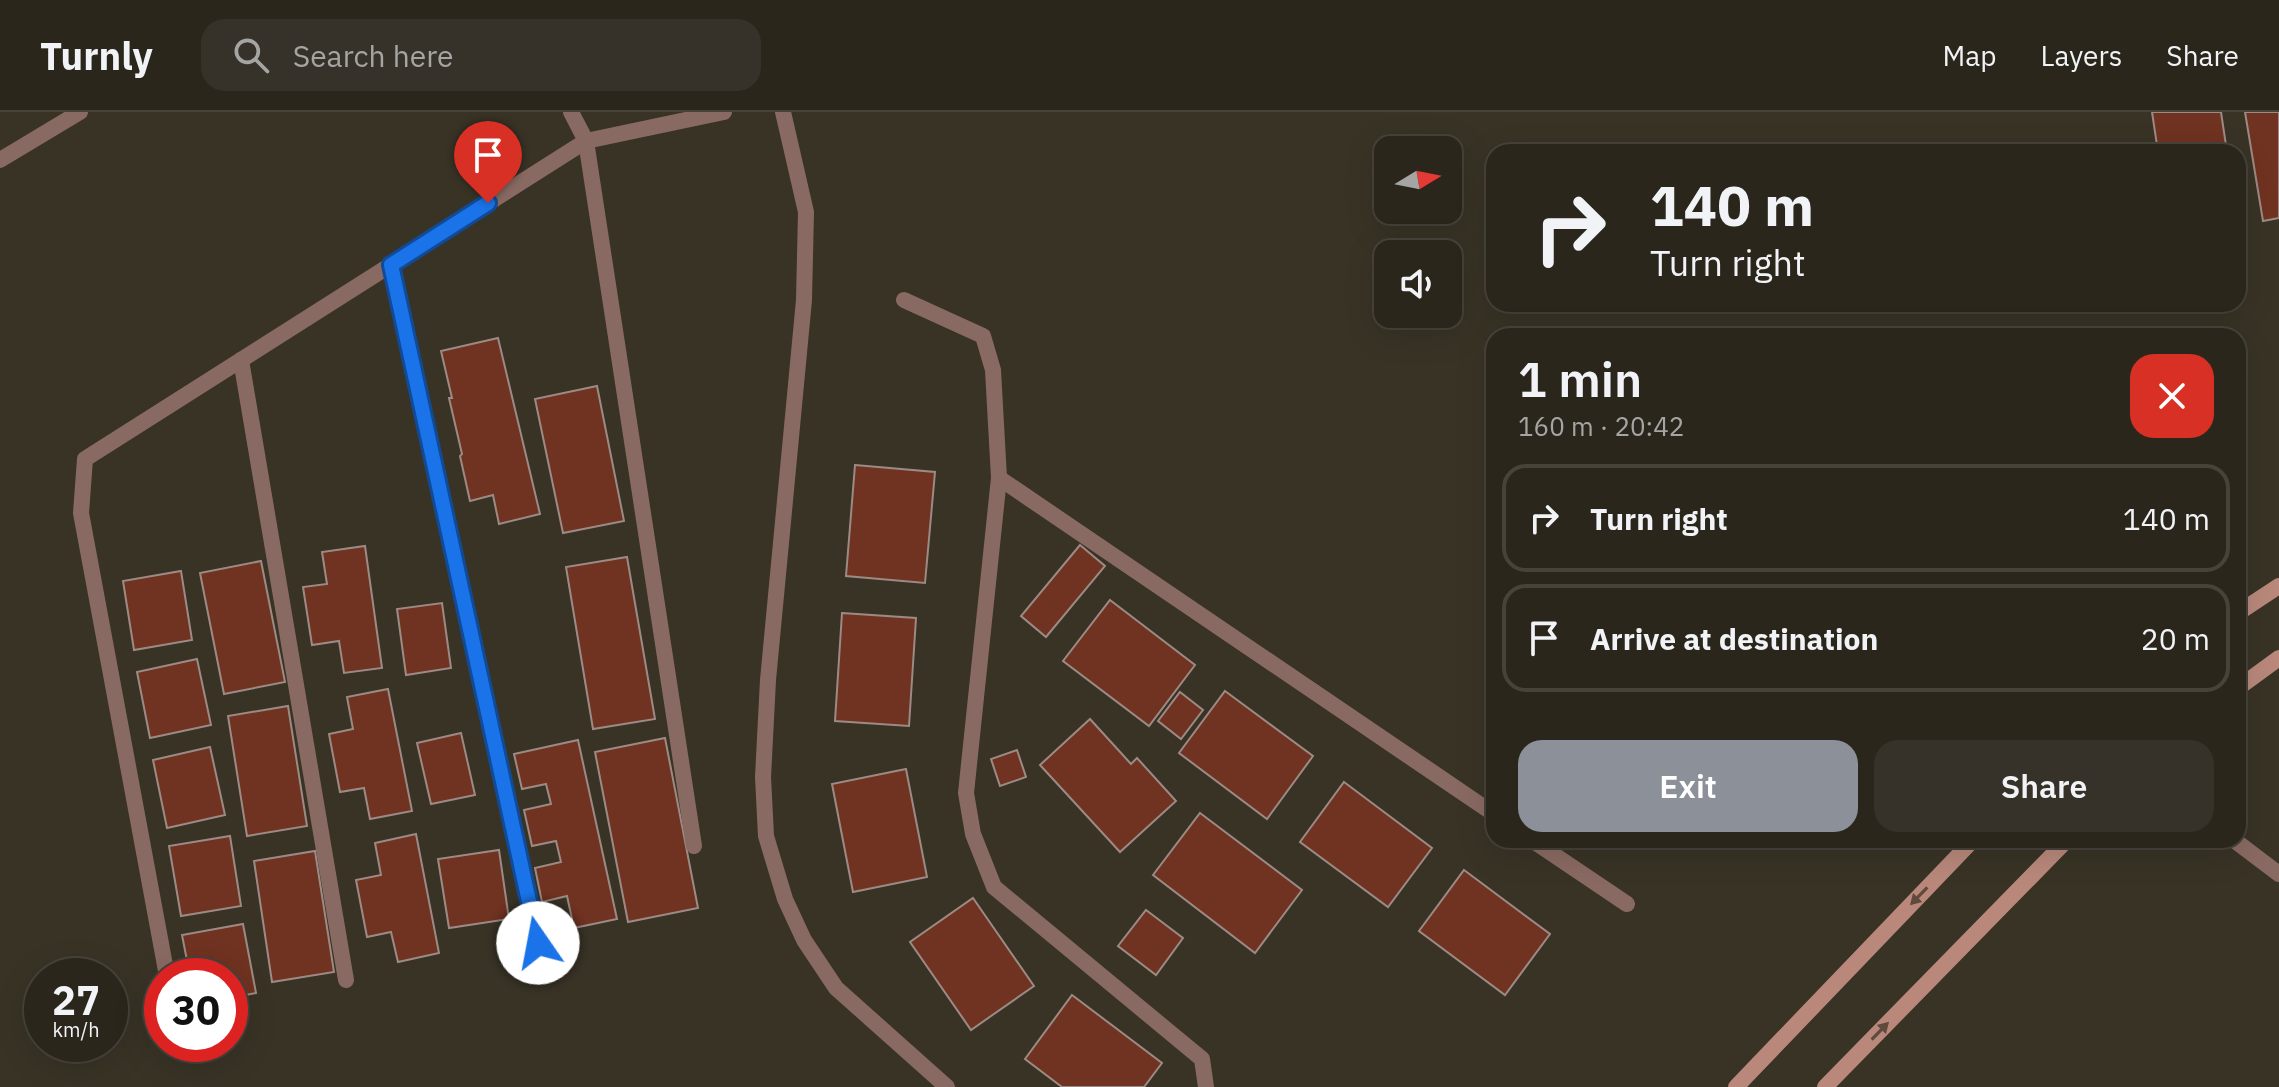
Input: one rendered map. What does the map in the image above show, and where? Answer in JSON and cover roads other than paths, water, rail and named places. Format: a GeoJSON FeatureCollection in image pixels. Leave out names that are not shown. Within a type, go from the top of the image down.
{"type":"FeatureCollection","features":[{"type":"Feature","properties":{"kind":"street"},"geometry":{"type":"LineString","coordinates":[[0,160],[80,112]]}},
{"type":"Feature","properties":{"kind":"street"},"geometry":{"type":"LineString","coordinates":[[571,112],[586,141],[694,846]]}},
{"type":"Feature","properties":{"kind":"street"},"geometry":{"type":"LineString","coordinates":[[164,958],[81,513],[85,459],[586,141],[724,112]]}},
{"type":"Feature","properties":{"kind":"street"},"geometry":{"type":"LineString","coordinates":[[783,112],[806,212],[806,241],[804,300],[768,680],[763,777],[766,836],[785,899],[804,940],[836,988],[947,1087]]}},
{"type":"Feature","properties":{"kind":"street"},"geometry":{"type":"LineString","coordinates":[[391,265],[538,943]]}},
{"type":"Feature","properties":{"kind":"street"},"geometry":{"type":"LineString","coordinates":[[904,300],[983,336],[993,370],[999,478],[966,793],[973,834],[994,887],[1202,1059],[1206,1087]]}},
{"type":"Feature","properties":{"kind":"street"},"geometry":{"type":"LineString","coordinates":[[241,360],[346,980]]}},
{"type":"Feature","properties":{"kind":"street"},"geometry":{"type":"LineString","coordinates":[[999,478],[1486,809]]}},
{"type":"Feature","properties":{"kind":"street"},"geometry":{"type":"LineString","coordinates":[[2246,608],[2279,586]]}},
{"type":"Feature","properties":{"kind":"street"},"geometry":{"type":"LineString","coordinates":[[2246,682],[2279,658]]}},
{"type":"Feature","properties":{"kind":"street"},"geometry":{"type":"LineString","coordinates":[[1544,848],[1627,904]]}},
{"type":"Feature","properties":{"kind":"street"},"geometry":{"type":"LineString","coordinates":[[1736,1087],[1965,848]]}},
{"type":"Feature","properties":{"kind":"street"},"geometry":{"type":"LineString","coordinates":[[1825,1087],[2059,848]]}},
{"type":"Feature","properties":{"kind":"street"},"geometry":{"type":"LineString","coordinates":[[2245,848],[2279,874]]}}]}
